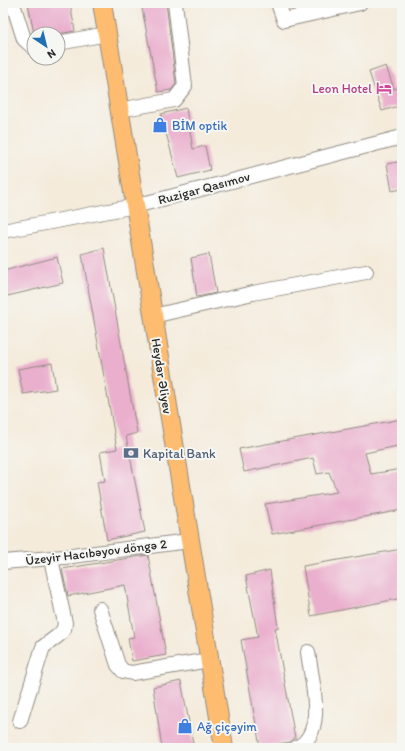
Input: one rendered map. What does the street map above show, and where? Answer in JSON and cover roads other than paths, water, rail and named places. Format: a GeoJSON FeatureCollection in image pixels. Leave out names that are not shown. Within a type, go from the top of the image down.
{"type":"FeatureCollection","features":[{"type":"Feature","properties":{"kind":"main road","name":"Heydər Əliyev"},"geometry":{"type":"LineString","coordinates":[[102,3],[224,748]]}},
{"type":"Feature","properties":{"kind":"street"},"geometry":{"type":"LineString","coordinates":[[119,110],[174,100],[185,86],[175,3]]}},
{"type":"Feature","properties":{"kind":"street"},"geometry":{"type":"LineString","coordinates":[[278,3],[284,20],[360,3]]}},
{"type":"Feature","properties":{"kind":"street"},"geometry":{"type":"LineString","coordinates":[[13,4],[24,39],[26,41]]}},
{"type":"Feature","properties":{"kind":"street"},"geometry":{"type":"LineString","coordinates":[[66,42],[107,34]]}},
{"type":"Feature","properties":{"kind":"street","name":"Ruzigar Qasımov"},"geometry":{"type":"LineString","coordinates":[[3,231],[135,206],[402,137]]}},
{"type":"Feature","properties":{"kind":"street"},"geometry":{"type":"LineString","coordinates":[[153,316],[253,293],[366,272]]}},
{"type":"Feature","properties":{"kind":"street","name":"Üzeyir Hacıbəyov döngə 2"},"geometry":{"type":"LineString","coordinates":[[3,562],[51,558],[189,541]]}},
{"type":"Feature","properties":{"kind":"street"},"geometry":{"type":"LineString","coordinates":[[20,720],[43,646],[64,630],[65,623],[51,558]]}},
{"type":"Feature","properties":{"kind":"street"},"geometry":{"type":"LineString","coordinates":[[100,609],[118,665],[123,670],[132,673],[209,660]]}},
{"type":"Feature","properties":{"kind":"street"},"geometry":{"type":"LineString","coordinates":[[296,748],[301,746],[311,733],[316,717],[308,652]]}},
{"type":"Feature","properties":{"kind":"place","name":"Leon Hotel"},"geometry":{"type":"Point","coordinates":[384,88]}},
{"type":"Feature","properties":{"kind":"place","name":"BİM optik"},"geometry":{"type":"Point","coordinates":[160,125]}},
{"type":"Feature","properties":{"kind":"place","name":"Kapital Bank"},"geometry":{"type":"Point","coordinates":[131,453]}},
{"type":"Feature","properties":{"kind":"place","name":"Ağ çiçəyim"},"geometry":{"type":"Point","coordinates":[185,726]}}]}
